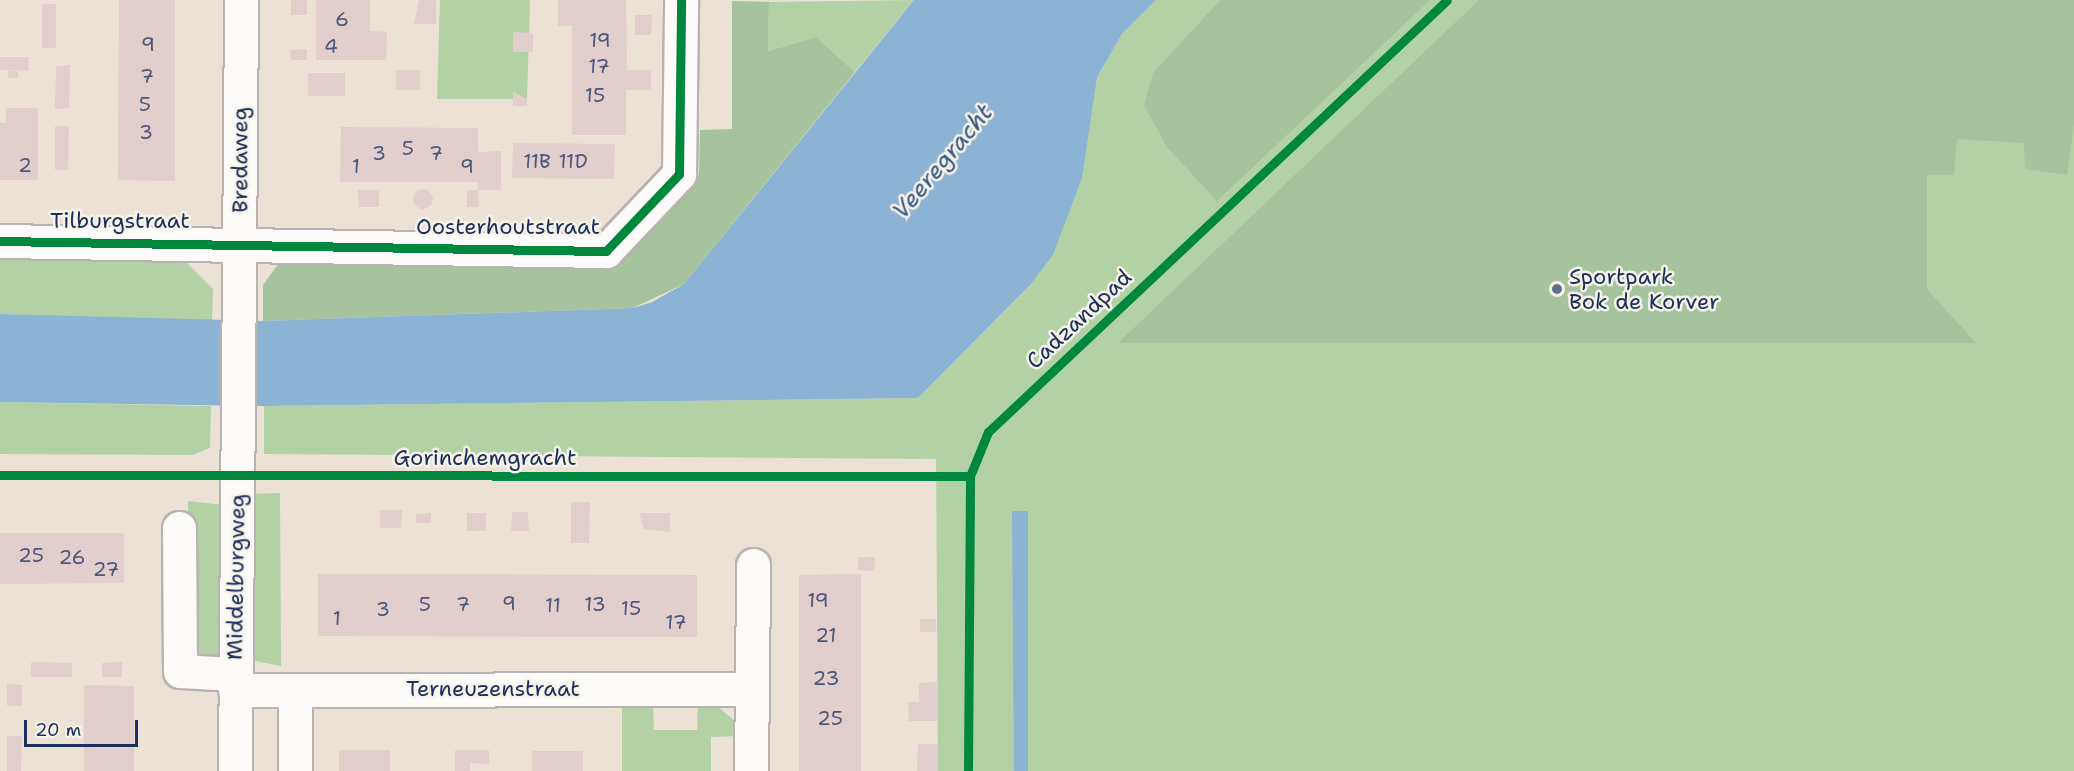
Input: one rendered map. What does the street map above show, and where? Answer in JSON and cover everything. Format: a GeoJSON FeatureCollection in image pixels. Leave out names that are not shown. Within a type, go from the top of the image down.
{"type":"FeatureCollection","features":[{"type":"Feature","properties":{"kind":"street","name":"Bredaweg"},"geometry":{"type":"LineString","coordinates":[[239,408],[241,0]]}},
{"type":"Feature","properties":{"kind":"street","name":"Oosterhoutstraat"},"geometry":{"type":"LineString","coordinates":[[239,241],[606,251],[679,174],[681,0]]}},
{"type":"Feature","properties":{"kind":"street","name":"Tilburgstraat"},"geometry":{"type":"LineString","coordinates":[[0,241],[239,241]]}},
{"type":"Feature","properties":{"kind":"street","name":"Middelburgweg"},"geometry":{"type":"LineString","coordinates":[[235,771],[239,408]]}},
{"type":"Feature","properties":{"kind":"street","name":"Middelburgweg"},"geometry":{"type":"LineString","coordinates":[[179,528],[180,671],[235,682]]}},
{"type":"Feature","properties":{"kind":"street"},"geometry":{"type":"LineString","coordinates":[[751,771],[753,565]]}},
{"type":"Feature","properties":{"kind":"street","name":"Terneuzenstraat"},"geometry":{"type":"LineString","coordinates":[[235,682],[295,690],[751,689]]}},
{"type":"Feature","properties":{"kind":"street"},"geometry":{"type":"LineString","coordinates":[[295,690],[295,771]]}},
{"type":"Feature","properties":{"kind":"green space"},"geometry":{"type":"Polygon","coordinates":[[[440,0],[530,0],[527,99],[437,99],[440,0]]]}},
{"type":"Feature","properties":{"kind":"green space"},"geometry":{"type":"Polygon","coordinates":[[[914,0],[855,72],[816,37],[768,51],[769,2],[914,0]]]}},
{"type":"Feature","properties":{"kind":"green space","name":"Sportpark Bok de Korver"},"geometry":{"type":"Polygon","coordinates":[[[1156,0],[1220,0],[1153,74],[1314,0],[2074,0],[2074,771],[938,771],[936,459],[264,454],[264,406],[918,398],[1031,284],[1053,255],[1097,77],[1122,34],[1156,0]]]}},
{"type":"Feature","properties":{"kind":"green space"},"geometry":{"type":"Polygon","coordinates":[[[1220,0],[1430,0],[1217,201],[1167,147],[1144,105],[1153,73],[1220,0]]]}},
{"type":"Feature","properties":{"kind":"green space"},"geometry":{"type":"Polygon","coordinates":[[[1479,0],[2074,0],[2074,124],[2067,175],[2025,169],[2024,143],[1957,139],[1954,175],[1927,175],[1927,289],[1976,343],[1118,343],[1479,0]]]}},
{"type":"Feature","properties":{"kind":"green space"},"geometry":{"type":"Polygon","coordinates":[[[732,1],[769,2],[768,51],[816,37],[855,72],[684,284],[633,308],[263,321],[263,285],[284,256],[621,258],[699,175],[700,130],[732,129],[732,1]]]}},
{"type":"Feature","properties":{"kind":"green space"},"geometry":{"type":"Polygon","coordinates":[[[0,251],[186,262],[213,289],[212,322],[0,314],[0,251]]]}},
{"type":"Feature","properties":{"kind":"green space"},"geometry":{"type":"Polygon","coordinates":[[[0,402],[211,406],[210,448],[192,455],[0,454],[0,402]]]}},
{"type":"Feature","properties":{"kind":"green space"},"geometry":{"type":"Polygon","coordinates":[[[280,493],[281,666],[250,660],[242,494],[280,493]]]}},
{"type":"Feature","properties":{"kind":"green space"},"geometry":{"type":"Polygon","coordinates":[[[188,501],[224,505],[218,661],[191,661],[188,501]]]}},
{"type":"Feature","properties":{"kind":"green space"},"geometry":{"type":"Polygon","coordinates":[[[622,704],[653,704],[654,730],[697,730],[698,704],[716,705],[736,722],[738,736],[711,737],[711,771],[622,771],[622,704]]]}},
{"type":"Feature","properties":{"kind":"water","name":"Veeregracht"},"geometry":{"type":"Polygon","coordinates":[[[914,0],[1156,0],[1122,34],[1097,77],[1082,178],[1053,255],[1031,284],[918,398],[264,406],[0,402],[0,314],[263,321],[633,308],[652,302],[684,284],[914,0]]]}},
{"type":"Feature","properties":{"kind":"water"},"geometry":{"type":"Polygon","coordinates":[[[1012,511],[1028,511],[1028,771],[1014,771],[1012,511]]]}},
{"type":"Feature","properties":{"kind":"building"},"geometry":{"type":"Polygon","coordinates":[[[119,0],[175,0],[175,181],[118,180],[119,0]]]}},
{"type":"Feature","properties":{"kind":"building"},"geometry":{"type":"Polygon","coordinates":[[[291,0],[307,0],[307,15],[291,15],[291,0]]]}},
{"type":"Feature","properties":{"kind":"building"},"geometry":{"type":"Polygon","coordinates":[[[316,0],[370,0],[370,31],[387,32],[386,60],[316,60],[316,0]]]}},
{"type":"Feature","properties":{"kind":"building"},"geometry":{"type":"Polygon","coordinates":[[[419,0],[436,0],[436,24],[414,24],[419,0]]]}},
{"type":"Feature","properties":{"kind":"building"},"geometry":{"type":"Polygon","coordinates":[[[558,0],[626,0],[627,70],[651,70],[651,90],[626,90],[626,135],[572,135],[572,25],[558,26],[558,0]]]}},
{"type":"Feature","properties":{"kind":"building"},"geometry":{"type":"Polygon","coordinates":[[[42,4],[56,4],[56,48],[42,48],[42,4]]]}},
{"type":"Feature","properties":{"kind":"building"},"geometry":{"type":"Polygon","coordinates":[[[635,15],[652,15],[651,35],[635,35],[635,15]]]}},
{"type":"Feature","properties":{"kind":"building"},"geometry":{"type":"Polygon","coordinates":[[[513,32],[533,33],[533,52],[513,52],[513,32]]]}},
{"type":"Feature","properties":{"kind":"building"},"geometry":{"type":"Polygon","coordinates":[[[307,49],[307,60],[291,60],[290,50],[307,49]]]}},
{"type":"Feature","properties":{"kind":"building"},"geometry":{"type":"Polygon","coordinates":[[[0,57],[29,57],[28,71],[0,70],[0,57]]]}},
{"type":"Feature","properties":{"kind":"building"},"geometry":{"type":"Polygon","coordinates":[[[70,65],[69,108],[55,109],[56,66],[70,65]]]}},
{"type":"Feature","properties":{"kind":"building"},"geometry":{"type":"Polygon","coordinates":[[[396,70],[420,70],[420,90],[396,90],[396,70]]]}},
{"type":"Feature","properties":{"kind":"building"},"geometry":{"type":"Polygon","coordinates":[[[8,71],[18,71],[18,78],[8,78],[8,71]]]}},
{"type":"Feature","properties":{"kind":"building"},"geometry":{"type":"Polygon","coordinates":[[[308,73],[345,73],[345,96],[308,96],[308,73]]]}},
{"type":"Feature","properties":{"kind":"building"},"geometry":{"type":"Polygon","coordinates":[[[513,92],[527,99],[527,106],[513,106],[513,92]]]}},
{"type":"Feature","properties":{"kind":"building"},"geometry":{"type":"Polygon","coordinates":[[[6,108],[38,108],[38,180],[0,180],[0,123],[6,123],[6,108]]]}},
{"type":"Feature","properties":{"kind":"building"},"geometry":{"type":"Polygon","coordinates":[[[55,126],[69,126],[68,170],[55,170],[55,126]]]}},
{"type":"Feature","properties":{"kind":"building"},"geometry":{"type":"Polygon","coordinates":[[[341,127],[478,128],[478,152],[501,151],[501,190],[478,190],[478,182],[340,182],[341,127]]]}},
{"type":"Feature","properties":{"kind":"building"},"geometry":{"type":"Polygon","coordinates":[[[513,143],[615,144],[614,179],[512,178],[513,143]]]}},
{"type":"Feature","properties":{"kind":"building"},"geometry":{"type":"Polygon","coordinates":[[[419,189],[427,189],[433,195],[433,203],[427,209],[419,209],[413,203],[413,195],[419,189]]]}},
{"type":"Feature","properties":{"kind":"building"},"geometry":{"type":"Polygon","coordinates":[[[358,190],[379,190],[379,207],[359,207],[358,190]]]}},
{"type":"Feature","properties":{"kind":"building"},"geometry":{"type":"Polygon","coordinates":[[[467,190],[478,190],[479,207],[467,207],[467,190]]]}},
{"type":"Feature","properties":{"kind":"building"},"geometry":{"type":"Polygon","coordinates":[[[571,502],[590,502],[589,543],[571,543],[571,502]]]}},
{"type":"Feature","properties":{"kind":"building"},"geometry":{"type":"Polygon","coordinates":[[[380,510],[402,510],[401,528],[380,528],[380,510]]]}},
{"type":"Feature","properties":{"kind":"building"},"geometry":{"type":"Polygon","coordinates":[[[512,512],[528,512],[529,531],[511,531],[512,512]]]}},
{"type":"Feature","properties":{"kind":"building"},"geometry":{"type":"Polygon","coordinates":[[[431,513],[431,523],[416,523],[416,514],[431,513]]]}},
{"type":"Feature","properties":{"kind":"building"},"geometry":{"type":"Polygon","coordinates":[[[467,513],[486,513],[486,531],[467,531],[467,513]]]}},
{"type":"Feature","properties":{"kind":"building"},"geometry":{"type":"Polygon","coordinates":[[[639,513],[670,513],[670,532],[644,529],[639,513]]]}},
{"type":"Feature","properties":{"kind":"building"},"geometry":{"type":"Polygon","coordinates":[[[0,533],[124,533],[124,583],[0,584],[0,533]]]}},
{"type":"Feature","properties":{"kind":"building"},"geometry":{"type":"Polygon","coordinates":[[[858,557],[875,557],[874,571],[858,570],[858,557]]]}},
{"type":"Feature","properties":{"kind":"building"},"geometry":{"type":"Polygon","coordinates":[[[318,574],[697,575],[697,637],[318,636],[318,574]]]}},
{"type":"Feature","properties":{"kind":"building"},"geometry":{"type":"Polygon","coordinates":[[[861,574],[861,771],[799,771],[799,575],[861,574]]]}},
{"type":"Feature","properties":{"kind":"building"},"geometry":{"type":"Polygon","coordinates":[[[920,619],[936,619],[936,632],[920,632],[920,619]]]}},
{"type":"Feature","properties":{"kind":"building"},"geometry":{"type":"Polygon","coordinates":[[[31,662],[72,663],[72,677],[31,677],[31,662]]]}},
{"type":"Feature","properties":{"kind":"building"},"geometry":{"type":"Polygon","coordinates":[[[122,662],[122,677],[102,677],[102,663],[122,662]]]}},
{"type":"Feature","properties":{"kind":"building"},"geometry":{"type":"Polygon","coordinates":[[[938,682],[938,721],[909,721],[908,702],[919,702],[919,683],[938,682]]]}},
{"type":"Feature","properties":{"kind":"building"},"geometry":{"type":"Polygon","coordinates":[[[7,684],[22,685],[22,706],[7,706],[7,684]]]}},
{"type":"Feature","properties":{"kind":"building"},"geometry":{"type":"Polygon","coordinates":[[[84,685],[134,686],[134,771],[84,771],[84,685]]]}},
{"type":"Feature","properties":{"kind":"building"},"geometry":{"type":"Polygon","coordinates":[[[7,736],[22,736],[21,771],[7,771],[7,736]]]}},
{"type":"Feature","properties":{"kind":"building"},"geometry":{"type":"Polygon","coordinates":[[[918,744],[938,744],[938,771],[917,771],[918,744]]]}},
{"type":"Feature","properties":{"kind":"building"},"geometry":{"type":"Polygon","coordinates":[[[339,750],[390,750],[390,771],[339,771],[339,750]]]}},
{"type":"Feature","properties":{"kind":"building"},"geometry":{"type":"Polygon","coordinates":[[[455,750],[489,750],[489,764],[470,763],[470,771],[455,771],[455,750]]]}},
{"type":"Feature","properties":{"kind":"building"},"geometry":{"type":"Polygon","coordinates":[[[532,751],[583,751],[583,771],[532,771],[532,751]]]}},
{"type":"Feature","properties":{"kind":"cycle path"},"geometry":{"type":"LineString","coordinates":[[0,241],[606,251],[679,174],[681,0]]}},
{"type":"Feature","properties":{"kind":"cycle path","name":"Cadzandpad"},"geometry":{"type":"LineString","coordinates":[[968,771],[970,476],[988,432],[1447,0]]}},
{"type":"Feature","properties":{"kind":"cycle path","name":"Gorinchemgracht"},"geometry":{"type":"LineString","coordinates":[[0,475],[970,476]]}},
{"type":"Feature","properties":{"kind":"place","name":"Sportpark Bok de Korver"},"geometry":{"type":"Point","coordinates":[1557,289]}}]}
